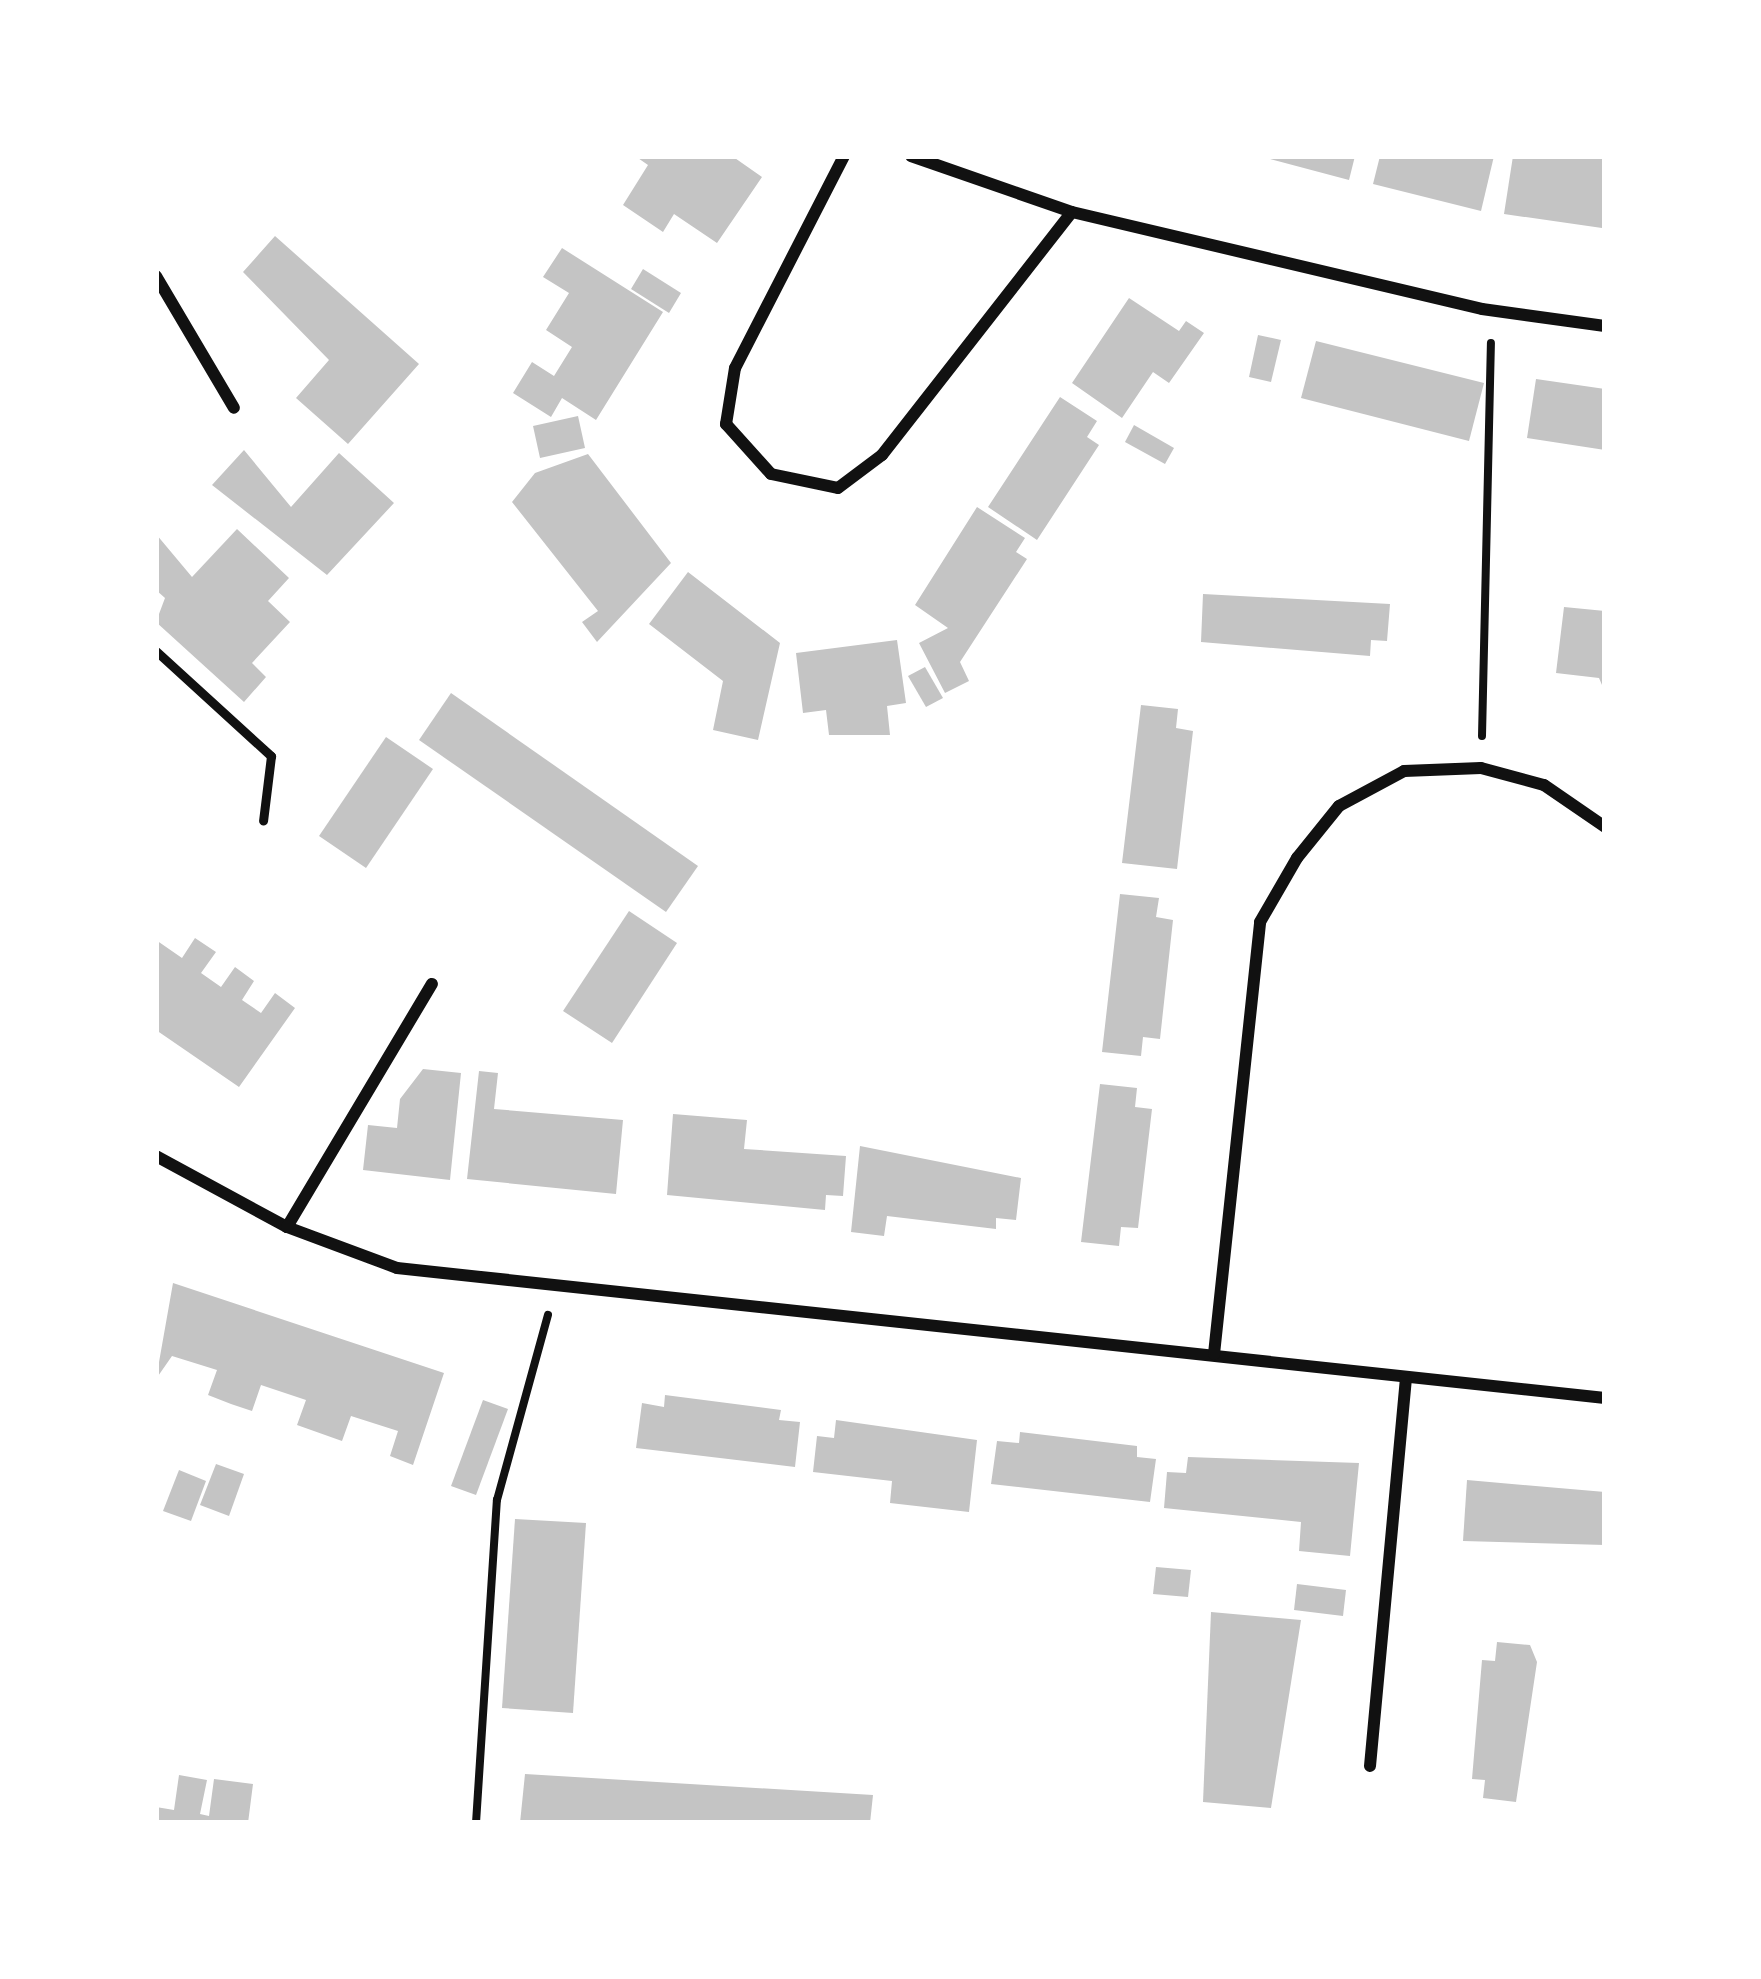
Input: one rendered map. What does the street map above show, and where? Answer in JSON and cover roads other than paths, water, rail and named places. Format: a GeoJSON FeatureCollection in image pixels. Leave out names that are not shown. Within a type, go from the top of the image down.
{"type":"FeatureCollection","features":[{"type":"Feature","properties":{"kind":"street"},"geometry":{"type":"LineString","coordinates":[[844,156],[735,368],[726,424],[771,474],[838,488],[882,455],[1072,212]]}},
{"type":"Feature","properties":{"kind":"street"},"geometry":{"type":"LineString","coordinates":[[911,156],[1072,212],[1492,311],[1605,326]]}},
{"type":"Feature","properties":{"kind":"street"},"geometry":{"type":"LineString","coordinates":[[948,171],[954,156]]}},
{"type":"Feature","properties":{"kind":"street"},"geometry":{"type":"LineString","coordinates":[[156,276],[234,408]]}},
{"type":"Feature","properties":{"kind":"street"},"geometry":{"type":"LineString","coordinates":[[1214,1354],[1260,922],[1339,806],[1404,771],[1481,768],[1544,785],[1605,827]]}},
{"type":"Feature","properties":{"kind":"street"},"geometry":{"type":"LineString","coordinates":[[287,1227],[432,984]]}},
{"type":"Feature","properties":{"kind":"street"},"geometry":{"type":"LineString","coordinates":[[156,1156],[287,1227],[397,1268],[554,1291],[1214,1354],[1406,1380],[1605,1398]]}},
{"type":"Feature","properties":{"kind":"street"},"geometry":{"type":"LineString","coordinates":[[1370,1766],[1406,1380]]}},
{"type":"Feature","properties":{"kind":"lane"},"geometry":{"type":"LineString","coordinates":[[156,651],[271,756],[263,821]]}}]}
